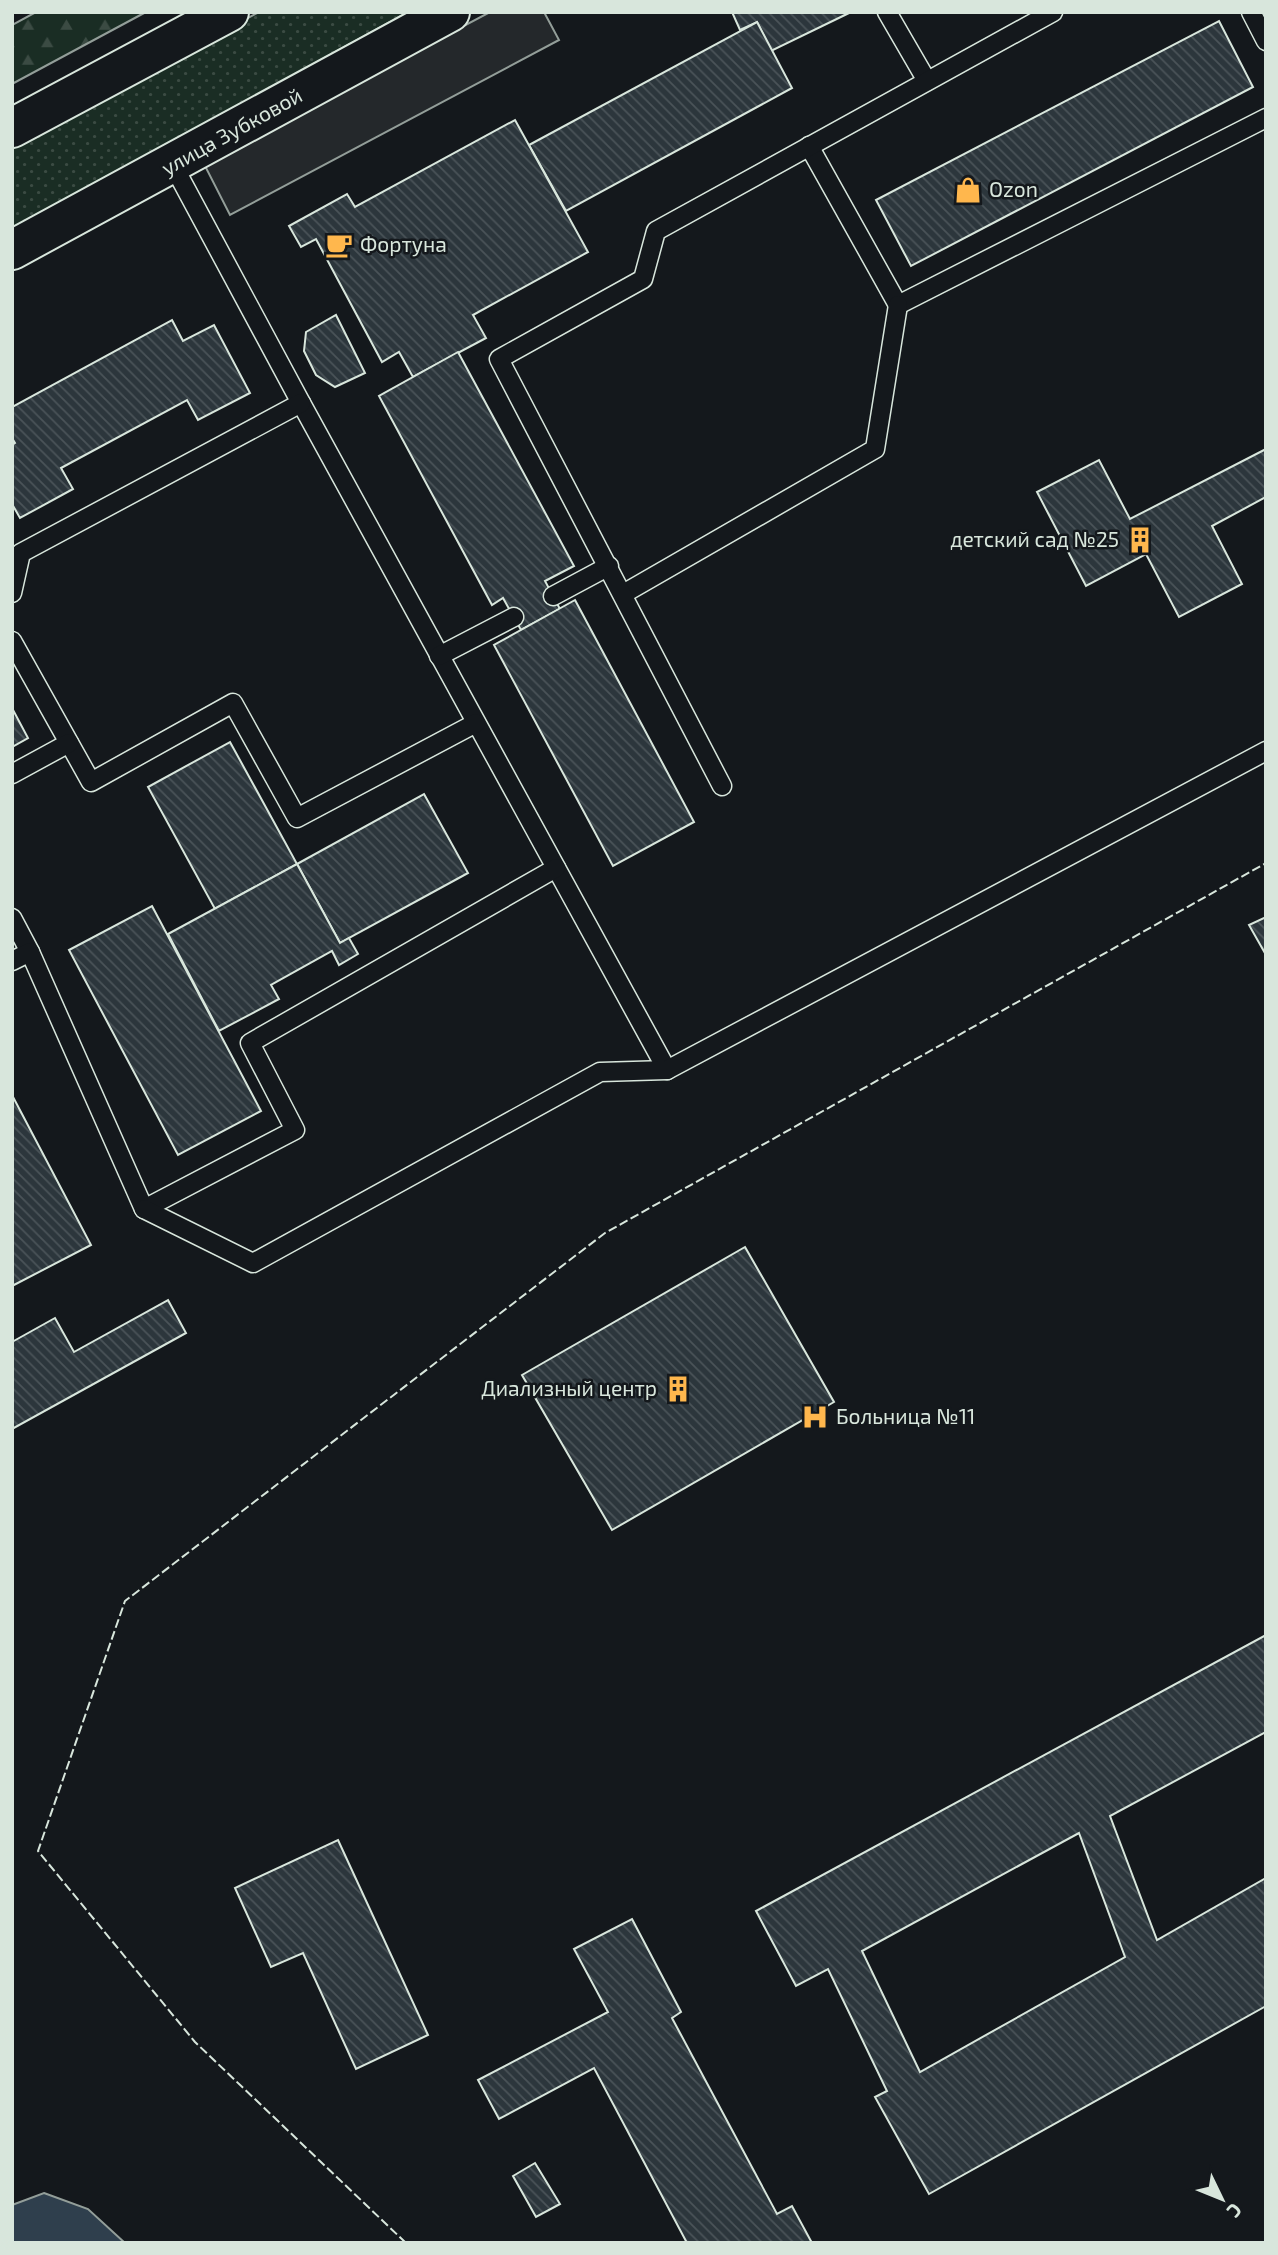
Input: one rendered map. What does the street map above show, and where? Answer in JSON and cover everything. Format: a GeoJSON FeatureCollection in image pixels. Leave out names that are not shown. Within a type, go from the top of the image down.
{"type":"FeatureCollection","features":[{"type":"Feature","properties":{"kind":"main road"},"geometry":{"type":"LineString","coordinates":[[12,128],[229,12]]}},
{"type":"Feature","properties":{"kind":"main road","name":"улица Зубковой"},"geometry":{"type":"LineString","coordinates":[[12,250],[173,165],[450,12]]}},
{"type":"Feature","properties":{"kind":"lane"},"geometry":{"type":"LineString","coordinates":[[887,12],[927,81]]}},
{"type":"Feature","properties":{"kind":"lane"},"geometry":{"type":"LineString","coordinates":[[722,786],[499,359],[643,279],[656,230],[1053,12]]}},
{"type":"Feature","properties":{"kind":"lane"},"geometry":{"type":"LineString","coordinates":[[1251,12],[1266,41]]}},
{"type":"Feature","properties":{"kind":"lane"},"geometry":{"type":"LineString","coordinates":[[898,305],[1266,118]]}},
{"type":"Feature","properties":{"kind":"lane"},"geometry":{"type":"LineString","coordinates":[[623,594],[875,449],[898,305],[809,146]]}},
{"type":"Feature","properties":{"kind":"lane"},"geometry":{"type":"LineString","coordinates":[[173,165],[667,1070]]}},
{"type":"Feature","properties":{"kind":"lane"},"geometry":{"type":"LineString","coordinates":[[12,593],[21,553],[301,403]]}},
{"type":"Feature","properties":{"kind":"lane"},"geometry":{"type":"LineString","coordinates":[[553,596],[609,566]]}},
{"type":"Feature","properties":{"kind":"lane"},"geometry":{"type":"LineString","coordinates":[[439,656],[514,617]]}},
{"type":"Feature","properties":{"kind":"lane"},"geometry":{"type":"LineString","coordinates":[[12,641],[91,782],[233,703],[297,818],[476,723]]}},
{"type":"Feature","properties":{"kind":"lane"},"geometry":{"type":"LineString","coordinates":[[12,774],[69,743]]}},
{"type":"Feature","properties":{"kind":"lane"},"geometry":{"type":"LineString","coordinates":[[12,918],[30,952],[144,1209],[253,1263],[600,1072],[667,1070],[1266,751]]}},
{"type":"Feature","properties":{"kind":"lane"},"geometry":{"type":"LineString","coordinates":[[144,1209],[295,1130],[250,1043],[556,868]]}},
{"type":"Feature","properties":{"kind":"lane"},"geometry":{"type":"LineString","coordinates":[[12,961],[30,952]]}},
{"type":"Feature","properties":{"kind":"green space"},"geometry":{"type":"Polygon","coordinates":[[[36,12],[146,12],[12,84],[12,25],[36,12]]]}},
{"type":"Feature","properties":{"kind":"green space"},"geometry":{"type":"Polygon","coordinates":[[[259,12],[408,12],[12,230],[12,146],[259,12]]]}},
{"type":"Feature","properties":{"kind":"shaded area"},"geometry":{"type":"Polygon","coordinates":[[[490,12],[544,12],[559,40],[230,215],[204,164],[490,12]]]}},
{"type":"Feature","properties":{"kind":"water"},"geometry":{"type":"Polygon","coordinates":[[[44,2193],[88,2209],[125,2243],[12,2243],[12,2205],[44,2193]]]}},
{"type":"Feature","properties":{"kind":"building"},"geometry":{"type":"Polygon","coordinates":[[[732,12],[849,13],[771,51],[757,22],[740,30],[732,12]]]}},
{"type":"Feature","properties":{"kind":"building"},"geometry":{"type":"Polygon","coordinates":[[[1219,21],[1253,87],[911,266],[876,200],[1219,21]]]}},
{"type":"Feature","properties":{"kind":"building"},"geometry":{"type":"Polygon","coordinates":[[[757,22],[792,88],[566,211],[529,145],[757,22]]]}},
{"type":"Feature","properties":{"kind":"building"},"geometry":{"type":"Polygon","coordinates":[[[515,120],[588,252],[473,315],[486,338],[413,377],[399,352],[382,362],[316,239],[301,247],[289,226],[347,194],[355,207],[515,120]]]}},
{"type":"Feature","properties":{"kind":"building"},"geometry":{"type":"Polygon","coordinates":[[[336,315],[365,373],[335,387],[316,375],[304,351],[306,332],[336,315]]]}},
{"type":"Feature","properties":{"kind":"building"},"geometry":{"type":"Polygon","coordinates":[[[172,320],[183,341],[214,325],[250,393],[198,420],[187,400],[61,468],[73,489],[20,518],[12,504],[12,445],[15,443],[12,438],[12,407],[172,320]]]}},
{"type":"Feature","properties":{"kind":"building"},"geometry":{"type":"Polygon","coordinates":[[[458,352],[574,566],[545,581],[560,609],[521,630],[503,598],[492,605],[379,396],[458,352]]]}},
{"type":"Feature","properties":{"kind":"building","name":"детский сад №25"},"geometry":{"type":"Polygon","coordinates":[[[1266,449],[1266,497],[1212,526],[1242,584],[1179,617],[1146,554],[1086,586],[1037,492],[1099,460],[1130,519],[1266,449]]]}},
{"type":"Feature","properties":{"kind":"building"},"geometry":{"type":"Polygon","coordinates":[[[575,600],[694,822],[613,866],[494,645],[575,600]]]}},
{"type":"Feature","properties":{"kind":"building"},"geometry":{"type":"Polygon","coordinates":[[[12,708],[28,738],[12,747],[12,708]]]}},
{"type":"Feature","properties":{"kind":"building"},"geometry":{"type":"Polygon","coordinates":[[[230,742],[297,864],[215,909],[148,787],[230,742]]]}},
{"type":"Feature","properties":{"kind":"building"},"geometry":{"type":"Polygon","coordinates":[[[424,794],[468,873],[340,943],[297,864],[424,794]]]}},
{"type":"Feature","properties":{"kind":"building"},"geometry":{"type":"Polygon","coordinates":[[[297,864],[340,943],[349,938],[358,954],[339,965],[332,951],[271,985],[279,999],[219,1031],[168,934],[297,864]]]}},
{"type":"Feature","properties":{"kind":"building"},"geometry":{"type":"Polygon","coordinates":[[[152,906],[261,1111],[178,1155],[69,950],[152,906]]]}},
{"type":"Feature","properties":{"kind":"building"},"geometry":{"type":"Polygon","coordinates":[[[1266,917],[1266,955],[1249,925],[1266,917]]]}},
{"type":"Feature","properties":{"kind":"building"},"geometry":{"type":"Polygon","coordinates":[[[12,1095],[91,1245],[12,1286],[12,1095]]]}},
{"type":"Feature","properties":{"kind":"building","name":"Диализный центр"},"geometry":{"type":"Polygon","coordinates":[[[745,1247],[834,1402],[612,1530],[522,1375],[745,1247]]]}},
{"type":"Feature","properties":{"kind":"building"},"geometry":{"type":"Polygon","coordinates":[[[168,1300],[186,1333],[12,1429],[12,1342],[55,1318],[74,1352],[168,1300]]]}},
{"type":"Feature","properties":{"kind":"building"},"geometry":{"type":"Polygon","coordinates":[[[1266,1635],[1266,1732],[1110,1816],[1157,1940],[1266,1878],[1266,2006],[929,2194],[875,2097],[887,2091],[828,1969],[796,1986],[756,1911],[1266,1635]],[[1079,1833],[862,1951],[920,2072],[1125,1957],[1079,1833]]]}},
{"type":"Feature","properties":{"kind":"building"},"geometry":{"type":"Polygon","coordinates":[[[338,1840],[428,2035],[356,2069],[303,1953],[271,1967],[235,1888],[338,1840]]]}},
{"type":"Feature","properties":{"kind":"building"},"geometry":{"type":"Polygon","coordinates":[[[632,1919],[681,2012],[672,2018],[777,2214],[792,2206],[812,2243],[687,2243],[594,2068],[499,2119],[478,2080],[608,2012],[574,1949],[632,1919]]]}},
{"type":"Feature","properties":{"kind":"building"},"geometry":{"type":"Polygon","coordinates":[[[535,2163],[560,2204],[536,2217],[513,2176],[535,2163]]]}},
{"type":"Feature","properties":{"kind":"fence"},"geometry":{"type":"LineString","coordinates":[[406,2243],[195,2042],[38,1851],[125,1601],[605,1233],[1266,863]]}},
{"type":"Feature","properties":{"kind":"place","name":"Ozon"},"geometry":{"type":"Point","coordinates":[968,190]}},
{"type":"Feature","properties":{"kind":"place","name":"Фортуна"},"geometry":{"type":"Point","coordinates":[339,245]}},
{"type":"Feature","properties":{"kind":"place","name":"детский сад №25"},"geometry":{"type":"Point","coordinates":[1140,540]}},
{"type":"Feature","properties":{"kind":"place","name":"Диализный центр"},"geometry":{"type":"Point","coordinates":[678,1389]}},
{"type":"Feature","properties":{"kind":"place","name":"Больница №11"},"geometry":{"type":"Point","coordinates":[815,1417]}}]}
